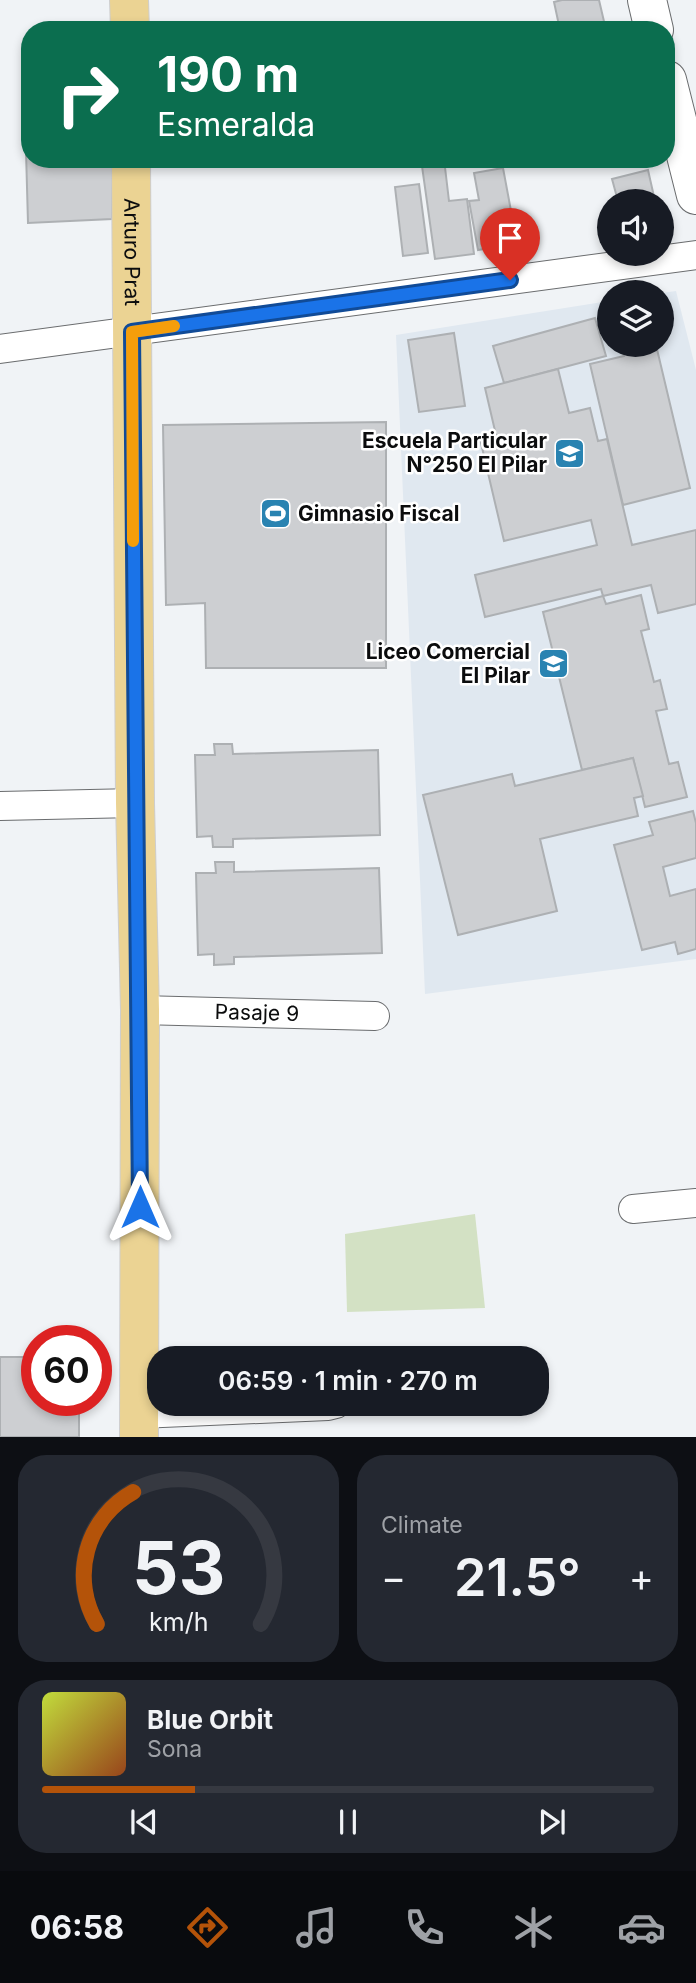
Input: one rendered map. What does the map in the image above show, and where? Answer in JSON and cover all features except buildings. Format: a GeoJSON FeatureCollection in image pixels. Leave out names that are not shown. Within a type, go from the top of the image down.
{"type":"FeatureCollection","features":[{"type":"Feature","properties":{"kind":"main road"},"geometry":{"type":"LineString","coordinates":[[129,0],[130,21]]}},
{"type":"Feature","properties":{"kind":"main road","name":"Arturo Prat"},"geometry":{"type":"LineString","coordinates":[[131,168],[135,803],[140,1010],[139,1425]]}},
{"type":"Feature","properties":{"kind":"street"},"geometry":{"type":"LineString","coordinates":[[647,0],[652,21]]}},
{"type":"Feature","properties":{"kind":"street"},"geometry":{"type":"LineString","coordinates":[[675,112],[696,195]]}},
{"type":"Feature","properties":{"kind":"street"},"geometry":{"type":"LineString","coordinates":[[0,349],[696,255]]}},
{"type":"Feature","properties":{"kind":"street"},"geometry":{"type":"LineString","coordinates":[[0,806],[135,803]]}},
{"type":"Feature","properties":{"kind":"street","name":"Pasaje 9"},"geometry":{"type":"LineString","coordinates":[[140,1010],[375,1016]]}},
{"type":"Feature","properties":{"kind":"street"},"geometry":{"type":"LineString","coordinates":[[633,1209],[696,1203]]}},
{"type":"Feature","properties":{"kind":"street"},"geometry":{"type":"LineString","coordinates":[[139,1425],[223,1416]]}},
{"type":"Feature","properties":{"kind":"shaded area","name":"Liceo Comercial El Pilar"},"geometry":{"type":"Polygon","coordinates":[[[674,291],[696,370],[696,959],[425,994],[396,335],[597,303],[597,357],[674,357],[674,291]]]}},
{"type":"Feature","properties":{"kind":"green space"},"geometry":{"type":"Polygon","coordinates":[[[475,1214],[485,1308],[347,1312],[345,1234],[475,1214]]]}},
{"type":"Feature","properties":{"kind":"slow traffic"},"geometry":{"type":"LineString","coordinates":[[133,541],[132,332],[174,326]]}},
{"type":"Feature","properties":{"kind":"place","name":"Escuela Particular N°250 El Pilar"},"geometry":{"type":"Point","coordinates":[570,453]}},
{"type":"Feature","properties":{"kind":"place","name":"Gimnasio Fiscal"},"geometry":{"type":"Point","coordinates":[275,514]}},
{"type":"Feature","properties":{"kind":"place","name":"Liceo Comercial El Pilar"},"geometry":{"type":"Point","coordinates":[553,664]}},
{"type":"Feature","properties":{"kind":"route"},"geometry":{"type":"LineString","coordinates":[[140,1207],[132,332],[510,280]]}}]}
